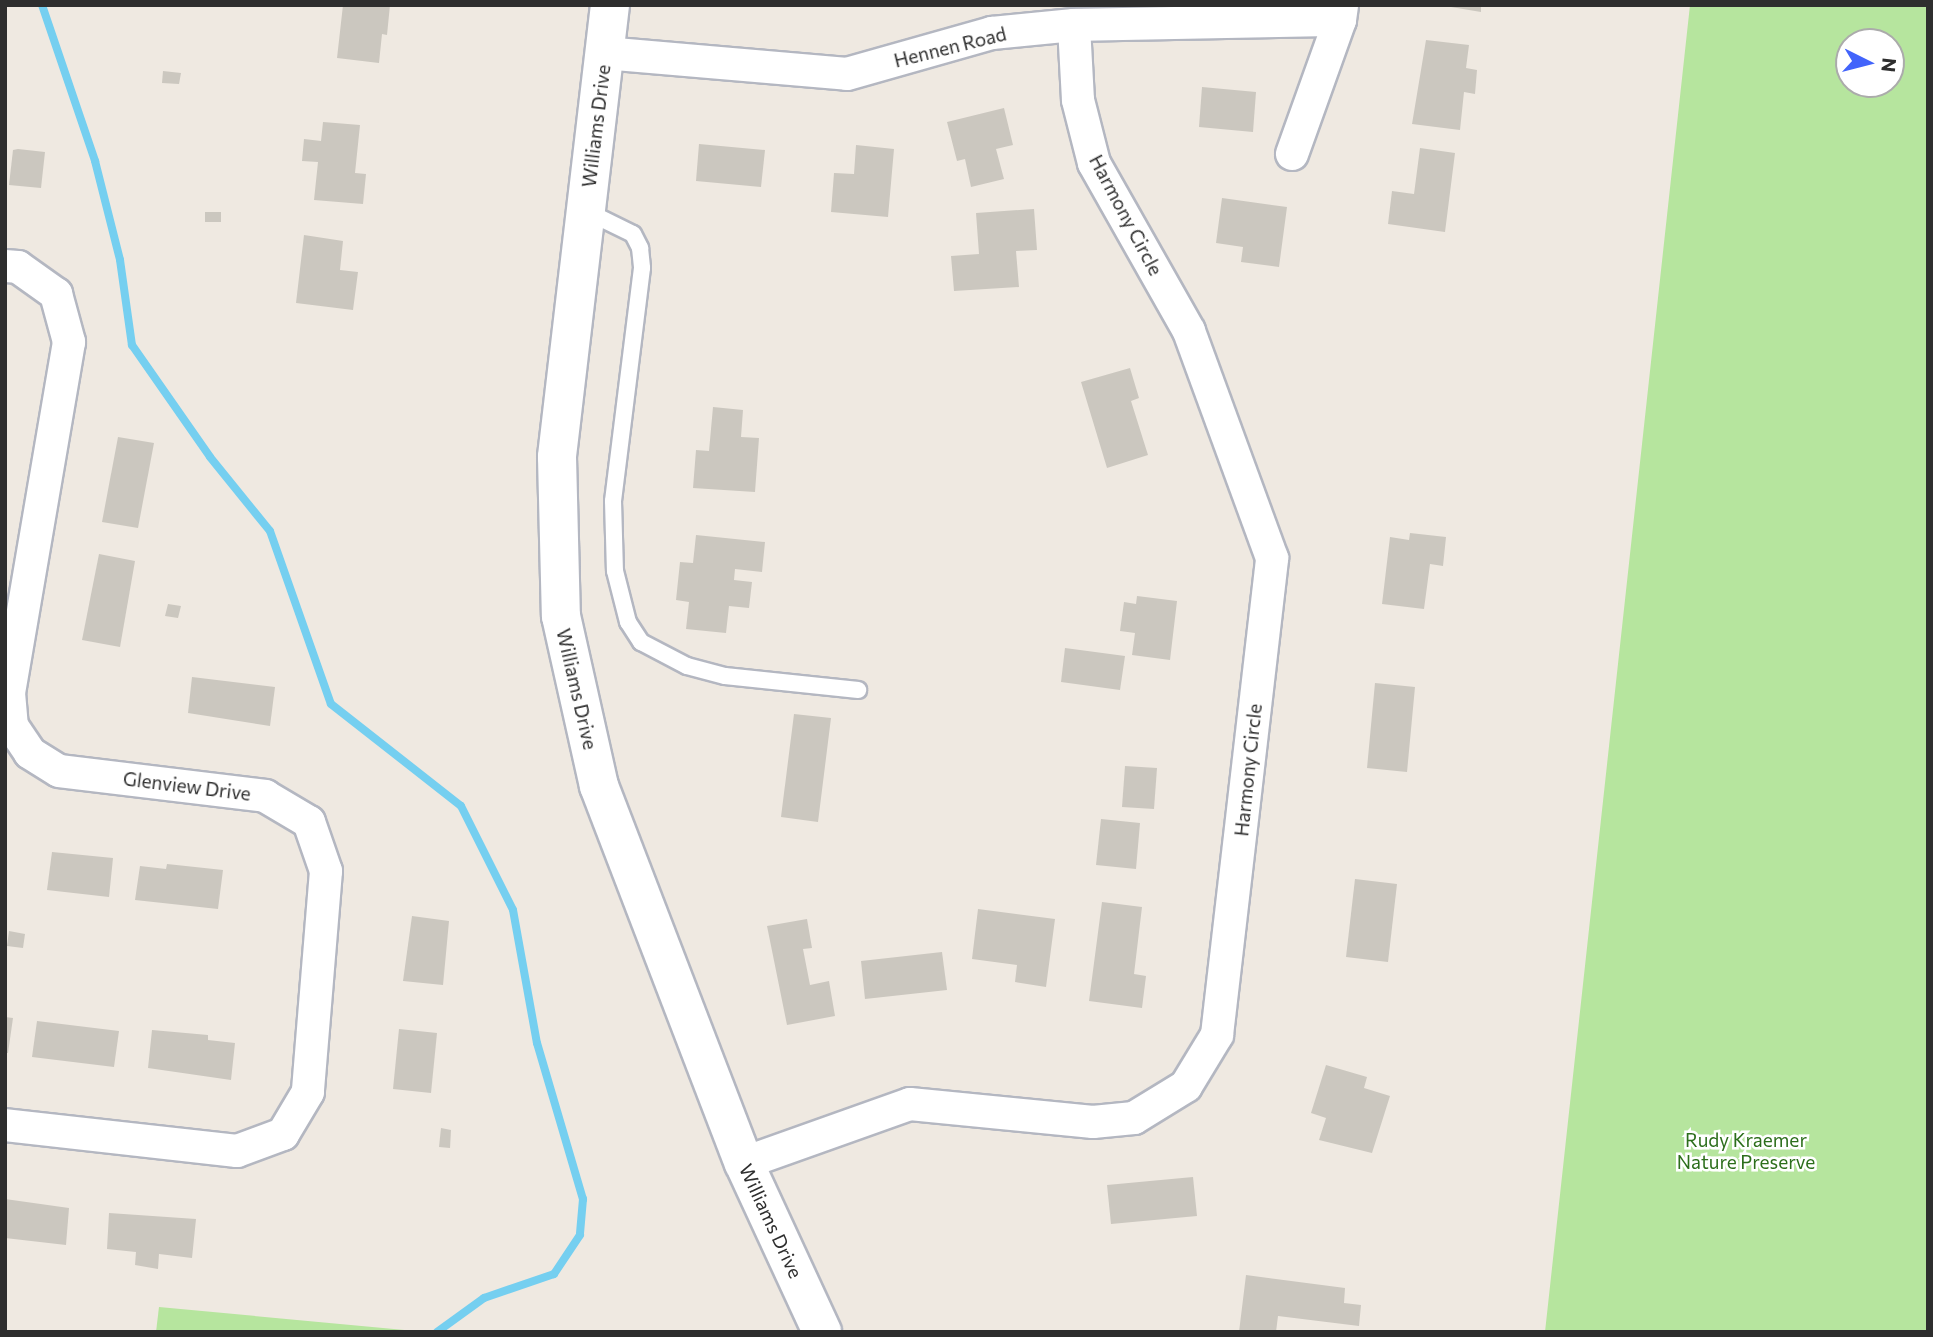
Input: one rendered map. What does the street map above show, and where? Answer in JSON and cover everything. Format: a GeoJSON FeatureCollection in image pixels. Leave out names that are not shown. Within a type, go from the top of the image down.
{"type":"FeatureCollection","features":[{"type":"Feature","properties":{"kind":"main road","name":"Williams Drive"},"geometry":{"type":"LineString","coordinates":[[610,5],[557,457],[561,616],[599,786],[744,1163],[821,1332]]}},
{"type":"Feature","properties":{"kind":"street","name":"Hennen Road"},"geometry":{"type":"LineString","coordinates":[[604,53],[847,74],[992,33],[1074,24],[1341,13],[1292,153]]}},
{"type":"Feature","properties":{"kind":"street","name":"Harmony Circle"},"geometry":{"type":"LineString","coordinates":[[744,1163],[910,1104],[1093,1122],[1134,1118],[1186,1086],[1217,1035],[1272,558],[1189,331],[1094,163],[1078,100],[1074,24]]}},
{"type":"Feature","properties":{"kind":"street","name":"Glenview Drive"},"geometry":{"type":"LineString","coordinates":[[5,266],[18,267],[56,294],[69,342],[9,693],[12,726],[30,753],[58,771],[265,796],[309,822],[326,871],[308,1092],[283,1134],[237,1151],[5,1125]]}},
{"type":"Feature","properties":{"kind":"lane"},"geometry":{"type":"LineString","coordinates":[[586,211],[633,234],[640,248],[642,268],[612,501],[615,571],[628,622],[640,642],[687,666],[725,676],[858,690]]}},
{"type":"Feature","properties":{"kind":"green space","name":"Rudy Kraemer Nature Preserve"},"geometry":{"type":"Polygon","coordinates":[[[1690,5],[1928,5],[1928,1332],[1545,1332],[1690,5]]]}},
{"type":"Feature","properties":{"kind":"green space"},"geometry":{"type":"Polygon","coordinates":[[[159,1307],[426,1332],[156,1332],[159,1307]]]}},
{"type":"Feature","properties":{"kind":"building"},"geometry":{"type":"Polygon","coordinates":[[[343,5],[390,5],[387,35],[382,34],[379,63],[337,58],[343,5]]]}},
{"type":"Feature","properties":{"kind":"building"},"geometry":{"type":"Polygon","coordinates":[[[1439,5],[1481,5],[1481,12],[1439,5]]]}},
{"type":"Feature","properties":{"kind":"building"},"geometry":{"type":"Polygon","coordinates":[[[1426,40],[1469,45],[1466,68],[1477,70],[1475,94],[1464,92],[1460,130],[1412,124],[1426,40]]]}},
{"type":"Feature","properties":{"kind":"building"},"geometry":{"type":"Polygon","coordinates":[[[163,71],[181,73],[179,84],[162,83],[163,71]]]}},
{"type":"Feature","properties":{"kind":"building"},"geometry":{"type":"Polygon","coordinates":[[[1202,87],[1256,92],[1253,132],[1199,127],[1202,87]]]}},
{"type":"Feature","properties":{"kind":"building"},"geometry":{"type":"Polygon","coordinates":[[[1004,108],[1013,145],[996,149],[1004,179],[971,187],[965,159],[957,161],[947,122],[1004,108]]]}},
{"type":"Feature","properties":{"kind":"building"},"geometry":{"type":"Polygon","coordinates":[[[323,122],[360,125],[355,173],[366,174],[363,204],[314,200],[318,162],[302,161],[304,139],[321,141],[323,122]]]}},
{"type":"Feature","properties":{"kind":"building"},"geometry":{"type":"Polygon","coordinates":[[[699,144],[765,150],[761,187],[696,181],[699,144]]]}},
{"type":"Feature","properties":{"kind":"building"},"geometry":{"type":"Polygon","coordinates":[[[856,145],[894,149],[888,217],[831,212],[834,173],[854,174],[856,145]]]}},
{"type":"Feature","properties":{"kind":"building"},"geometry":{"type":"Polygon","coordinates":[[[1420,148],[1455,153],[1445,232],[1388,224],[1392,191],[1414,194],[1420,148]]]}},
{"type":"Feature","properties":{"kind":"building"},"geometry":{"type":"Polygon","coordinates":[[[13,150],[45,152],[41,188],[9,185],[13,150]]]}},
{"type":"Feature","properties":{"kind":"building"},"geometry":{"type":"Polygon","coordinates":[[[1222,198],[1287,207],[1279,267],[1241,262],[1243,247],[1216,243],[1222,198]]]}},
{"type":"Feature","properties":{"kind":"building"},"geometry":{"type":"Polygon","coordinates":[[[1034,209],[1037,250],[1016,251],[1019,287],[954,291],[951,256],[979,254],[976,213],[1034,209]]]}},
{"type":"Feature","properties":{"kind":"building"},"geometry":{"type":"Polygon","coordinates":[[[205,212],[221,212],[221,222],[205,222],[205,212]]]}},
{"type":"Feature","properties":{"kind":"building"},"geometry":{"type":"Polygon","coordinates":[[[304,235],[343,241],[340,270],[358,272],[353,310],[296,303],[304,235]]]}},
{"type":"Feature","properties":{"kind":"building"},"geometry":{"type":"Polygon","coordinates":[[[1130,368],[1139,398],[1131,401],[1148,455],[1107,468],[1081,382],[1130,368]]]}},
{"type":"Feature","properties":{"kind":"building"},"geometry":{"type":"Polygon","coordinates":[[[713,407],[743,410],[741,437],[759,438],[755,492],[693,488],[696,450],[709,451],[713,407]]]}},
{"type":"Feature","properties":{"kind":"building"},"geometry":{"type":"Polygon","coordinates":[[[118,437],[154,443],[138,528],[102,522],[118,437]]]}},
{"type":"Feature","properties":{"kind":"building"},"geometry":{"type":"Polygon","coordinates":[[[1410,533],[1446,537],[1443,566],[1430,564],[1424,609],[1382,604],[1390,537],[1409,540],[1410,533]]]}},
{"type":"Feature","properties":{"kind":"building"},"geometry":{"type":"Polygon","coordinates":[[[696,535],[765,542],[762,572],[735,569],[734,580],[752,582],[749,608],[729,606],[726,633],[686,629],[689,602],[676,600],[680,562],[693,563],[696,535]]]}},
{"type":"Feature","properties":{"kind":"building"},"geometry":{"type":"Polygon","coordinates":[[[99,554],[135,561],[120,647],[82,640],[99,554]]]}},
{"type":"Feature","properties":{"kind":"building"},"geometry":{"type":"Polygon","coordinates":[[[1137,596],[1177,601],[1170,660],[1132,655],[1135,633],[1120,631],[1124,602],[1136,604],[1137,596]]]}},
{"type":"Feature","properties":{"kind":"building"},"geometry":{"type":"Polygon","coordinates":[[[168,604],[181,606],[178,618],[165,616],[168,604]]]}},
{"type":"Feature","properties":{"kind":"building"},"geometry":{"type":"Polygon","coordinates":[[[1065,648],[1125,656],[1120,690],[1061,682],[1065,648]]]}},
{"type":"Feature","properties":{"kind":"building"},"geometry":{"type":"Polygon","coordinates":[[[192,677],[275,687],[270,726],[188,713],[192,677]]]}},
{"type":"Feature","properties":{"kind":"building"},"geometry":{"type":"Polygon","coordinates":[[[1375,683],[1415,687],[1407,772],[1367,768],[1375,683]]]}},
{"type":"Feature","properties":{"kind":"building"},"geometry":{"type":"Polygon","coordinates":[[[794,714],[831,718],[818,822],[781,817],[794,714]]]}},
{"type":"Feature","properties":{"kind":"building"},"geometry":{"type":"Polygon","coordinates":[[[1125,766],[1157,768],[1154,809],[1122,807],[1125,766]]]}},
{"type":"Feature","properties":{"kind":"building"},"geometry":{"type":"Polygon","coordinates":[[[1101,819],[1140,823],[1136,869],[1096,865],[1101,819]]]}},
{"type":"Feature","properties":{"kind":"building"},"geometry":{"type":"Polygon","coordinates":[[[52,852],[113,858],[109,897],[47,890],[52,852]]]}},
{"type":"Feature","properties":{"kind":"building"},"geometry":{"type":"Polygon","coordinates":[[[167,864],[223,870],[218,909],[135,900],[140,866],[166,869],[167,864]]]}},
{"type":"Feature","properties":{"kind":"building"},"geometry":{"type":"Polygon","coordinates":[[[1355,879],[1397,884],[1388,962],[1346,957],[1355,879]]]}},
{"type":"Feature","properties":{"kind":"building"},"geometry":{"type":"Polygon","coordinates":[[[1102,902],[1142,907],[1134,974],[1146,976],[1142,1008],[1089,1001],[1102,902]]]}},
{"type":"Feature","properties":{"kind":"building"},"geometry":{"type":"Polygon","coordinates":[[[978,909],[1055,919],[1046,987],[1015,982],[1017,965],[972,959],[978,909]]]}},
{"type":"Feature","properties":{"kind":"building"},"geometry":{"type":"Polygon","coordinates":[[[412,916],[449,921],[443,985],[403,981],[412,916]]]}},
{"type":"Feature","properties":{"kind":"building"},"geometry":{"type":"Polygon","coordinates":[[[807,919],[812,948],[803,949],[810,985],[829,981],[835,1016],[787,1025],[767,926],[807,919]]]}},
{"type":"Feature","properties":{"kind":"building"},"geometry":{"type":"Polygon","coordinates":[[[9,931],[25,934],[23,948],[7,946],[9,931]]]}},
{"type":"Feature","properties":{"kind":"building"},"geometry":{"type":"Polygon","coordinates":[[[942,952],[947,990],[865,999],[861,961],[942,952]]]}},
{"type":"Feature","properties":{"kind":"building"},"geometry":{"type":"Polygon","coordinates":[[[5,1017],[13,1018],[8,1053],[5,1053],[5,1017]]]}},
{"type":"Feature","properties":{"kind":"building"},"geometry":{"type":"Polygon","coordinates":[[[37,1021],[119,1031],[114,1067],[32,1057],[37,1021]]]}},
{"type":"Feature","properties":{"kind":"building"},"geometry":{"type":"Polygon","coordinates":[[[399,1029],[437,1033],[431,1093],[393,1089],[399,1029]]]}},
{"type":"Feature","properties":{"kind":"building"},"geometry":{"type":"Polygon","coordinates":[[[152,1030],[208,1035],[208,1040],[235,1043],[231,1080],[148,1068],[152,1030]]]}},
{"type":"Feature","properties":{"kind":"building"},"geometry":{"type":"Polygon","coordinates":[[[1326,1065],[1367,1077],[1364,1088],[1390,1096],[1372,1153],[1319,1140],[1326,1118],[1311,1113],[1326,1065]]]}},
{"type":"Feature","properties":{"kind":"building"},"geometry":{"type":"Polygon","coordinates":[[[441,1128],[451,1130],[450,1148],[439,1147],[441,1128]]]}},
{"type":"Feature","properties":{"kind":"building"},"geometry":{"type":"Polygon","coordinates":[[[1193,1177],[1197,1216],[1111,1224],[1107,1185],[1193,1177]]]}},
{"type":"Feature","properties":{"kind":"building"},"geometry":{"type":"Polygon","coordinates":[[[5,1199],[69,1208],[66,1245],[5,1238],[5,1199]]]}},
{"type":"Feature","properties":{"kind":"building"},"geometry":{"type":"Polygon","coordinates":[[[109,1213],[196,1219],[192,1258],[159,1254],[158,1269],[135,1265],[136,1252],[107,1249],[109,1213]]]}},
{"type":"Feature","properties":{"kind":"building"},"geometry":{"type":"Polygon","coordinates":[[[1246,1275],[1345,1288],[1344,1303],[1361,1305],[1359,1326],[1278,1316],[1276,1332],[1239,1332],[1246,1275]]]}},
{"type":"Feature","properties":{"kind":"waterway"},"geometry":{"type":"LineString","coordinates":[[42,5],[95,161],[120,260],[132,345],[210,457],[270,531],[331,704],[461,806],[513,910],[537,1043],[583,1199],[580,1235],[554,1274],[484,1298],[437,1332]]}}]}
